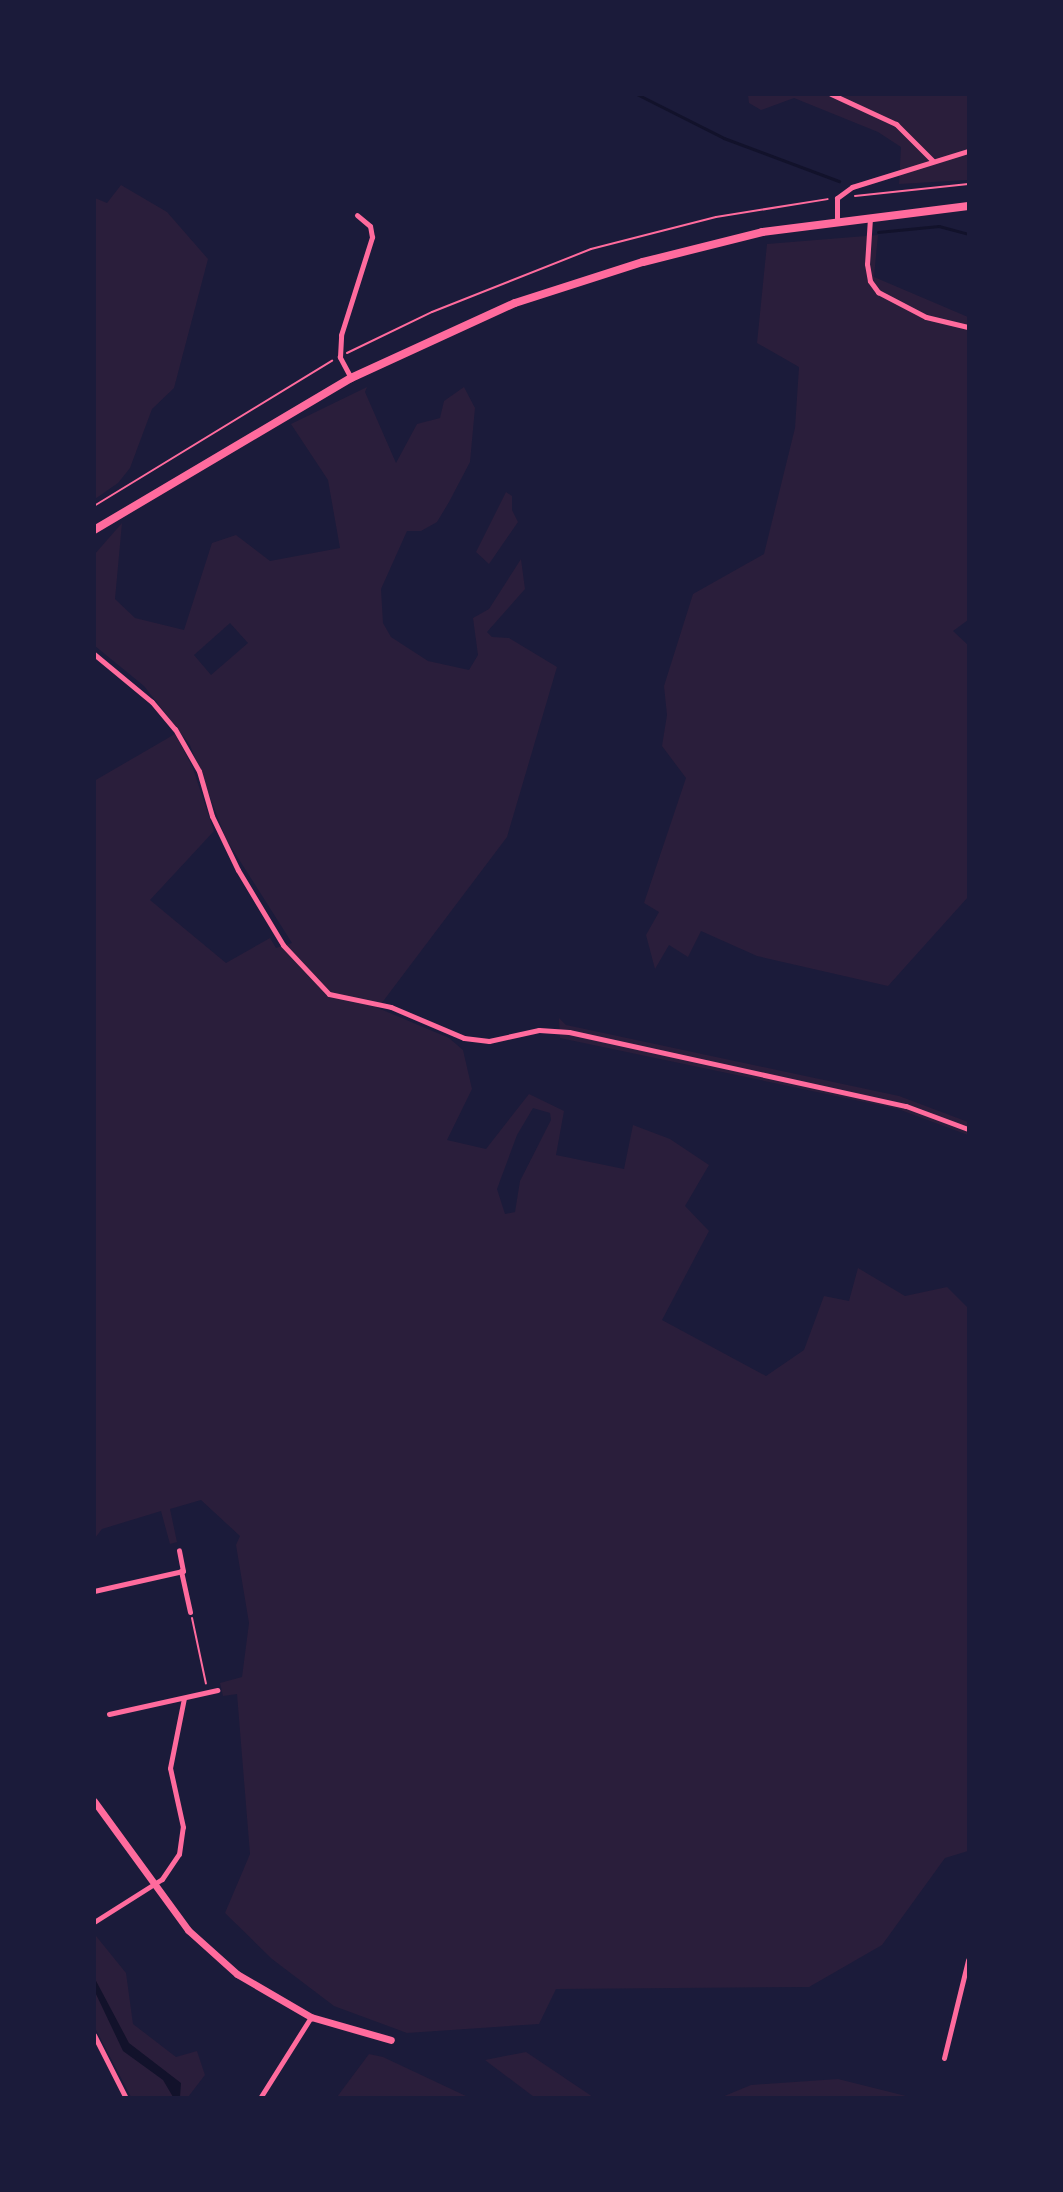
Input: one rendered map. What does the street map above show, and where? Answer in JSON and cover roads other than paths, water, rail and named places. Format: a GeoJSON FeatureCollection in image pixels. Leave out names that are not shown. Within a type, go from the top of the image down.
{"type":"FeatureCollection","features":[{"type":"Feature","properties":{"kind":"main road"},"geometry":{"type":"LineString","coordinates":[[94,530],[351,378],[464,324],[580,280],[762,232],[870,215],[968,206]]}},
{"type":"Feature","properties":{"kind":"street"},"geometry":{"type":"LineString","coordinates":[[831,94],[896,124],[933,161]]}},
{"type":"Feature","properties":{"kind":"street"},"geometry":{"type":"LineString","coordinates":[[837,220],[835,205],[844,191],[968,150]]}},
{"type":"Feature","properties":{"kind":"street"},"geometry":{"type":"LineString","coordinates":[[351,378],[340,357],[341,335],[373,237],[370,226],[357,215]]}},
{"type":"Feature","properties":{"kind":"street"},"geometry":{"type":"LineString","coordinates":[[870,215],[867,264],[870,281],[878,292],[926,317],[968,327]]}},
{"type":"Feature","properties":{"kind":"street"},"geometry":{"type":"LineString","coordinates":[[94,654],[152,702],[175,729],[199,771],[212,816],[238,870],[283,945],[330,994],[391,1007],[464,1038],[488,1041],[539,1030],[569,1032],[906,1106],[968,1129]]}},
{"type":"Feature","properties":{"kind":"street"},"geometry":{"type":"LineString","coordinates":[[178,1550],[190,1612]]}},
{"type":"Feature","properties":{"kind":"street"},"geometry":{"type":"LineString","coordinates":[[94,1591],[181,1571]]}},
{"type":"Feature","properties":{"kind":"street"},"geometry":{"type":"LineString","coordinates":[[109,1714],[217,1690]]}},
{"type":"Feature","properties":{"kind":"street"},"geometry":{"type":"LineString","coordinates":[[94,1922],[170,1870],[184,1841],[170,1768],[184,1698]]}},
{"type":"Feature","properties":{"kind":"street"},"geometry":{"type":"LineString","coordinates":[[94,1801],[188,1930],[237,1974],[311,2017],[391,2040]]}},
{"type":"Feature","properties":{"kind":"street"},"geometry":{"type":"LineString","coordinates":[[944,2058],[968,1960]]}},
{"type":"Feature","properties":{"kind":"street"},"geometry":{"type":"LineString","coordinates":[[260,2098],[311,2017]]}},
{"type":"Feature","properties":{"kind":"street"},"geometry":{"type":"LineString","coordinates":[[94,2035],[126,2098]]}},
{"type":"Feature","properties":{"kind":"waterway"},"geometry":{"type":"LineString","coordinates":[[637,94],[724,138],[839,181]]}},
{"type":"Feature","properties":{"kind":"waterway"},"geometry":{"type":"LineString","coordinates":[[878,232],[939,226],[968,234]]}}]}
